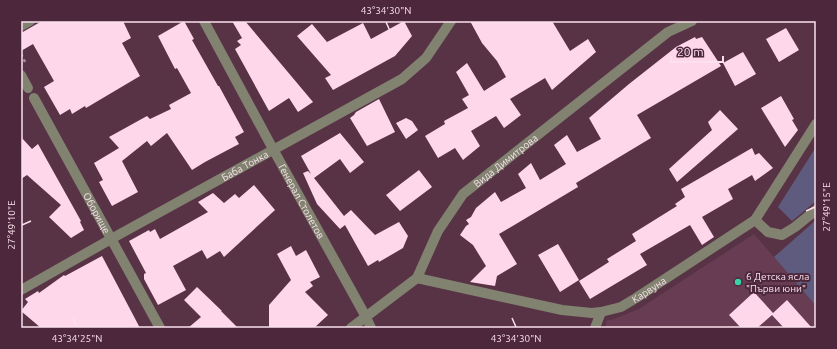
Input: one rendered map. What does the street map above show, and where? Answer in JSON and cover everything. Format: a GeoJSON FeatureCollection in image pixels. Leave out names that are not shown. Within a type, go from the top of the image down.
{"type":"FeatureCollection","features":[{"type":"Feature","properties":{"kind":"street"},"geometry":{"type":"LineString","coordinates":[[21,26],[30,21]]}},
{"type":"Feature","properties":{"kind":"street","name":"Генерал Столетов"},"geometry":{"type":"LineString","coordinates":[[204,21],[371,328]]}},
{"type":"Feature","properties":{"kind":"street","name":"Баба Тонка"},"geometry":{"type":"LineString","coordinates":[[21,290],[273,149],[402,79],[426,58],[452,21]]}},
{"type":"Feature","properties":{"kind":"street","name":"Вида Димитрова"},"geometry":{"type":"LineString","coordinates":[[418,278],[438,231],[463,194],[668,32],[692,21]]}},
{"type":"Feature","properties":{"kind":"street"},"geometry":{"type":"LineString","coordinates":[[21,75],[28,88]]}},
{"type":"Feature","properties":{"kind":"street","name":"Оборище"},"geometry":{"type":"LineString","coordinates":[[34,98],[160,328]]}},
{"type":"Feature","properties":{"kind":"street","name":"Карвуна"},"geometry":{"type":"LineString","coordinates":[[418,278],[562,310],[592,313],[621,307],[755,220],[816,124]]}},
{"type":"Feature","properties":{"kind":"street"},"geometry":{"type":"LineString","coordinates":[[755,220],[768,232],[782,235],[795,227],[816,210]]}},
{"type":"Feature","properties":{"kind":"street"},"geometry":{"type":"LineString","coordinates":[[351,328],[418,278]]}},
{"type":"Feature","properties":{"kind":"street"},"geometry":{"type":"LineString","coordinates":[[595,328],[601,312]]}},
{"type":"Feature","properties":{"kind":"shaded area"},"geometry":{"type":"Polygon","coordinates":[[[816,147],[816,201],[792,221],[778,207],[816,147]]]}},
{"type":"Feature","properties":{"kind":"shaded area"},"geometry":{"type":"Polygon","coordinates":[[[816,220],[816,306],[774,257],[816,220]]]}},
{"type":"Feature","properties":{"kind":"shaded area","name":"6 Детска ясла \"Първи юни\""},"geometry":{"type":"Polygon","coordinates":[[[754,234],[816,306],[816,328],[606,328],[606,321],[639,309],[754,234]]]}},
{"type":"Feature","properties":{"kind":"building"},"geometry":{"type":"Polygon","coordinates":[[[42,21],[123,21],[131,38],[122,43],[140,76],[86,108],[85,106],[72,114],[70,109],[60,115],[44,87],[54,81],[33,44],[21,51],[21,33],[42,21]]]}},
{"type":"Feature","properties":{"kind":"building"},"geometry":{"type":"Polygon","coordinates":[[[184,21],[194,39],[192,40],[244,132],[235,137],[239,144],[192,170],[167,133],[151,146],[147,141],[122,161],[138,192],[112,206],[99,182],[103,180],[94,163],[119,148],[109,137],[147,116],[150,119],[171,109],[169,105],[191,93],[177,68],[175,69],[158,36],[184,21]]]}},
{"type":"Feature","properties":{"kind":"building"},"geometry":{"type":"Polygon","coordinates":[[[232,21],[245,21],[313,102],[298,112],[289,98],[269,111],[235,49],[241,45],[237,41],[242,38],[232,21]]]}},
{"type":"Feature","properties":{"kind":"building"},"geometry":{"type":"Polygon","coordinates":[[[404,21],[412,36],[395,56],[333,90],[325,78],[331,75],[297,36],[312,24],[327,42],[363,23],[371,39],[404,21]]]}},
{"type":"Feature","properties":{"kind":"building"},"geometry":{"type":"Polygon","coordinates":[[[470,21],[552,21],[570,51],[588,39],[596,52],[552,90],[545,78],[510,99],[521,115],[504,128],[496,116],[471,131],[480,146],[463,160],[455,148],[438,158],[425,136],[445,124],[444,121],[468,108],[462,99],[469,95],[456,72],[467,63],[484,91],[506,77],[497,61],[482,43],[470,21]]]}},
{"type":"Feature","properties":{"kind":"building"},"geometry":{"type":"Polygon","coordinates":[[[786,28],[799,50],[779,62],[766,39],[786,28]]]}},
{"type":"Feature","properties":{"kind":"building"},"geometry":{"type":"Polygon","coordinates":[[[695,37],[696,39],[702,37],[721,66],[637,115],[651,138],[576,183],[578,187],[499,234],[517,264],[497,276],[495,286],[470,282],[486,266],[473,245],[460,235],[469,224],[466,220],[471,217],[476,208],[495,192],[501,202],[526,188],[518,174],[531,163],[540,180],[566,164],[554,145],[567,135],[577,152],[601,139],[589,118],[676,47],[695,37]]]}},
{"type":"Feature","properties":{"kind":"building"},"geometry":{"type":"Polygon","coordinates":[[[743,52],[756,74],[735,86],[723,63],[743,52]]]}},
{"type":"Feature","properties":{"kind":"building"},"geometry":{"type":"Polygon","coordinates":[[[781,96],[794,119],[792,120],[798,130],[785,147],[761,108],[781,96]]]}},
{"type":"Feature","properties":{"kind":"building"},"geometry":{"type":"Polygon","coordinates":[[[379,99],[395,132],[367,146],[350,118],[356,112],[379,99]]]}},
{"type":"Feature","properties":{"kind":"building"},"geometry":{"type":"Polygon","coordinates":[[[720,110],[738,129],[677,182],[669,169],[712,130],[708,122],[720,110]]]}},
{"type":"Feature","properties":{"kind":"building"},"geometry":{"type":"Polygon","coordinates":[[[406,118],[412,121],[418,130],[406,139],[396,123],[406,118]]]}},
{"type":"Feature","properties":{"kind":"building"},"geometry":{"type":"Polygon","coordinates":[[[340,133],[364,162],[350,173],[340,159],[314,178],[344,216],[351,210],[375,235],[399,222],[408,236],[403,248],[379,262],[378,260],[368,266],[345,225],[340,229],[317,204],[303,173],[308,171],[311,174],[301,156],[340,133]]]}},
{"type":"Feature","properties":{"kind":"building"},"geometry":{"type":"Polygon","coordinates":[[[21,137],[32,149],[38,144],[81,221],[80,222],[84,230],[71,238],[49,217],[61,205],[27,175],[21,179],[21,137]]]}},
{"type":"Feature","properties":{"kind":"building"},"geometry":{"type":"Polygon","coordinates":[[[752,148],[755,155],[759,153],[773,168],[755,181],[752,175],[728,189],[733,199],[702,217],[714,237],[702,245],[690,225],[640,254],[647,265],[590,299],[579,281],[609,262],[607,259],[636,241],[632,234],[677,206],[675,204],[685,197],[681,189],[752,148]]]}},
{"type":"Feature","properties":{"kind":"building"},"geometry":{"type":"Polygon","coordinates":[[[419,170],[432,187],[400,211],[386,195],[419,170]]]}},
{"type":"Feature","properties":{"kind":"building"},"geometry":{"type":"Polygon","coordinates":[[[254,185],[275,210],[224,257],[220,251],[207,259],[202,250],[173,266],[186,290],[158,305],[144,279],[144,274],[146,273],[129,241],[149,230],[150,232],[155,229],[160,239],[208,212],[198,202],[213,193],[224,203],[235,194],[239,198],[254,185]]]}},
{"type":"Feature","properties":{"kind":"building"},"geometry":{"type":"Polygon","coordinates":[[[558,244],[579,280],[560,292],[538,255],[558,244]]]}},
{"type":"Feature","properties":{"kind":"building"},"geometry":{"type":"Polygon","coordinates":[[[291,246],[296,256],[306,250],[320,277],[310,282],[313,286],[305,292],[328,315],[314,328],[269,328],[269,305],[291,280],[277,254],[291,246]]]}},
{"type":"Feature","properties":{"kind":"building"},"geometry":{"type":"Polygon","coordinates":[[[102,256],[140,328],[41,328],[21,311],[28,302],[25,299],[38,291],[39,293],[64,275],[65,276],[102,256]]]}},
{"type":"Feature","properties":{"kind":"building"},"geometry":{"type":"Polygon","coordinates":[[[197,287],[238,328],[188,328],[201,317],[184,300],[197,287]]]}},
{"type":"Feature","properties":{"kind":"building"},"geometry":{"type":"Polygon","coordinates":[[[754,292],[773,313],[787,300],[812,328],[784,328],[772,315],[757,328],[741,328],[729,315],[754,292]]]}},
{"type":"Feature","properties":{"kind":"place","name":"6 Детска ясла \"Първи юни\""},"geometry":{"type":"Point","coordinates":[738,282]}}]}
